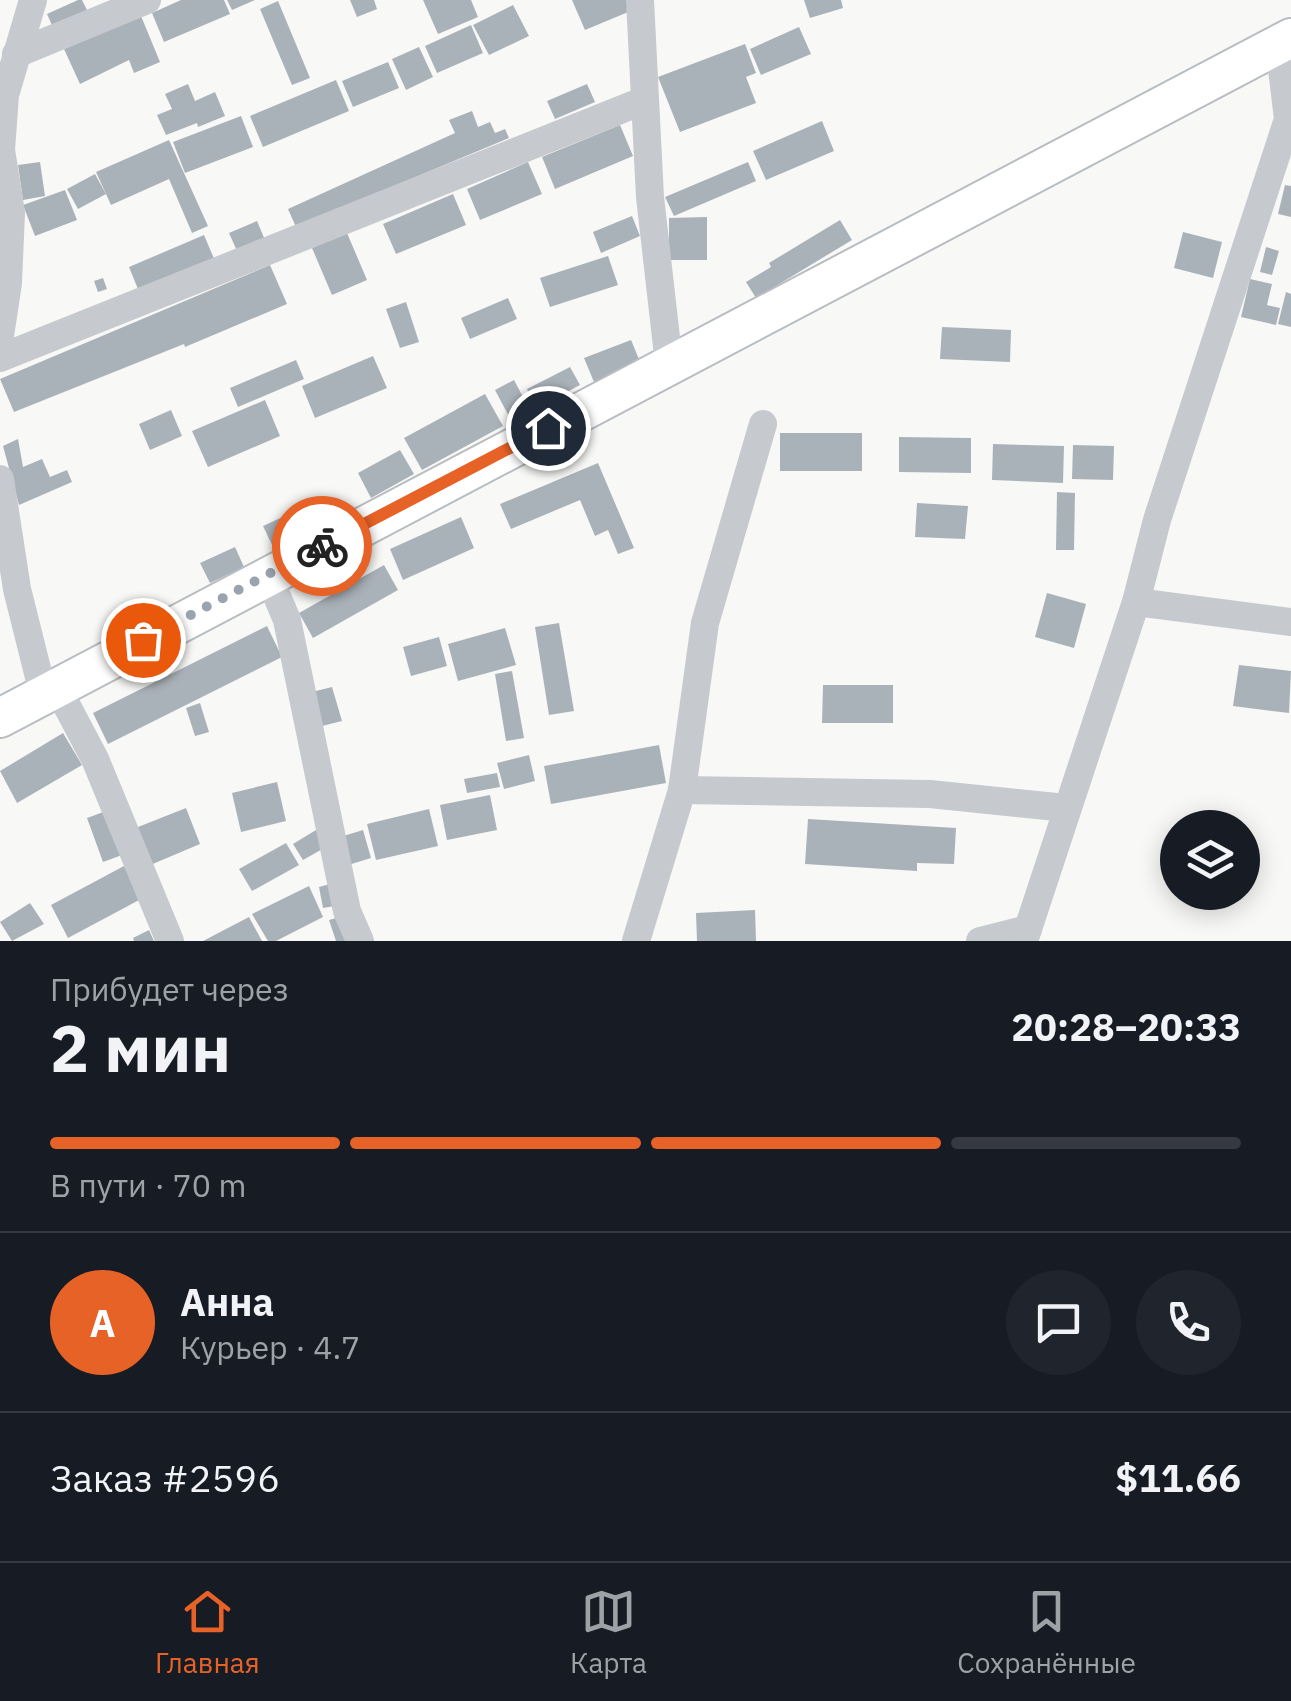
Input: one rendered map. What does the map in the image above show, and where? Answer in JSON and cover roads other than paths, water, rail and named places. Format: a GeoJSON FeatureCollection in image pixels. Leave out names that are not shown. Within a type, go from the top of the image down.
{"type":"FeatureCollection","features":[{"type":"Feature","properties":{"kind":"street"},"geometry":{"type":"LineString","coordinates":[[0,336],[8,284],[11,213],[2,150],[6,95],[33,0]]}},
{"type":"Feature","properties":{"kind":"street"},"geometry":{"type":"LineString","coordinates":[[16,54],[147,0]]}},
{"type":"Feature","properties":{"kind":"street"},"geometry":{"type":"LineString","coordinates":[[640,0],[650,197],[668,364]]}},
{"type":"Feature","properties":{"kind":"street"},"geometry":{"type":"LineString","coordinates":[[0,718],[1285,41],[1288,119],[1026,935],[980,941]]}},
{"type":"Feature","properties":{"kind":"street"},"geometry":{"type":"LineString","coordinates":[[0,358],[645,100]]}},
{"type":"Feature","properties":{"kind":"street"},"geometry":{"type":"LineString","coordinates":[[636,941],[682,790],[705,623],[763,424]]}},
{"type":"Feature","properties":{"kind":"street"},"geometry":{"type":"LineString","coordinates":[[0,478],[16,588],[51,693],[94,759],[170,941]]}},
{"type":"Feature","properties":{"kind":"street"},"geometry":{"type":"LineString","coordinates":[[268,575],[287,620],[347,911],[360,941]]}},
{"type":"Feature","properties":{"kind":"street"},"geometry":{"type":"LineString","coordinates":[[1136,602],[1291,622]]}},
{"type":"Feature","properties":{"kind":"street"},"geometry":{"type":"LineString","coordinates":[[682,790],[930,794],[1066,808]]}}]}
